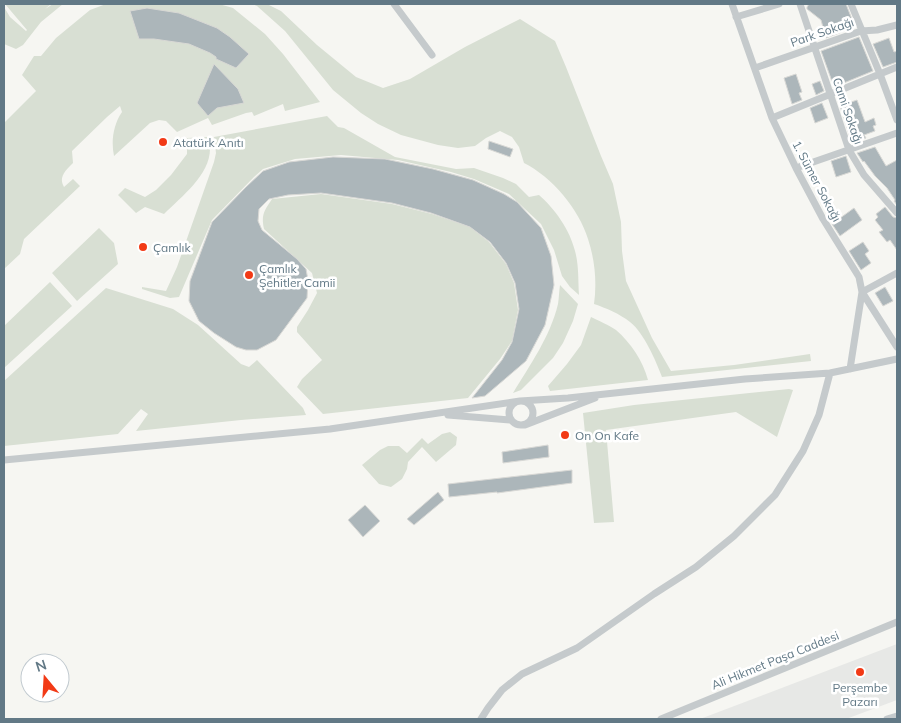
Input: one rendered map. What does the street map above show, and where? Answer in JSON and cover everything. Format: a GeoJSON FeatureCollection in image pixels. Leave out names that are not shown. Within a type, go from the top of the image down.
{"type":"FeatureCollection","features":[{"type":"Feature","properties":{"kind":"street"},"geometry":{"type":"LineString","coordinates":[[394,4],[432,55]]}},
{"type":"Feature","properties":{"kind":"street","name":"1. Sümer Sokağı"},"geometry":{"type":"LineString","coordinates":[[732,4],[772,118],[823,219],[859,277],[862,292],[850,369]]}},
{"type":"Feature","properties":{"kind":"street"},"geometry":{"type":"LineString","coordinates":[[736,17],[779,4]]}},
{"type":"Feature","properties":{"kind":"street","name":"Cami Sokağı"},"geometry":{"type":"LineString","coordinates":[[800,4],[849,150],[864,175],[897,213]]}},
{"type":"Feature","properties":{"kind":"street"},"geometry":{"type":"LineString","coordinates":[[851,4],[897,120]]}},
{"type":"Feature","properties":{"kind":"street","name":"Park Sokağı"},"geometry":{"type":"LineString","coordinates":[[755,68],[861,31],[877,30],[897,24]]}},
{"type":"Feature","properties":{"kind":"street"},"geometry":{"type":"LineString","coordinates":[[772,118],[897,67]]}},
{"type":"Feature","properties":{"kind":"street"},"geometry":{"type":"LineString","coordinates":[[796,168],[897,133]]}},
{"type":"Feature","properties":{"kind":"street"},"geometry":{"type":"LineString","coordinates":[[897,273],[862,292],[897,347]]}},
{"type":"Feature","properties":{"kind":"street"},"geometry":{"type":"LineString","coordinates":[[4,460],[330,429],[520,401],[568,398],[744,379],[830,373],[897,359]]}},
{"type":"Feature","properties":{"kind":"street"},"geometry":{"type":"LineString","coordinates":[[481,719],[502,690],[522,674],[578,648],[696,567],[734,536],[775,495],[803,451],[819,415],[830,373]]}},
{"type":"Feature","properties":{"kind":"street"},"geometry":{"type":"LineString","coordinates":[[436,414],[510,420],[517,425],[525,425],[604,394]]}},
{"type":"Feature","properties":{"kind":"street"},"geometry":{"type":"LineString","coordinates":[[510,420],[508,412],[512,404],[520,401],[527,403],[533,413],[531,420],[525,425]]}},
{"type":"Feature","properties":{"kind":"street","name":"Ali Hikmet Paşa Caddesi"},"geometry":{"type":"LineString","coordinates":[[661,719],[897,622]]}},
{"type":"Feature","properties":{"kind":"street"},"geometry":{"type":"LineString","coordinates":[[887,719],[897,716]]}},
{"type":"Feature","properties":{"kind":"shaded area"},"geometry":{"type":"Polygon","coordinates":[[[5,4],[51,4],[45,9],[53,4],[63,4],[41,22],[23,45],[16,49],[4,44],[4,7],[10,17],[27,30],[5,4]]]}},
{"type":"Feature","properties":{"kind":"shaded area"},"geometry":{"type":"Polygon","coordinates":[[[106,4],[219,4],[233,8],[265,34],[320,102],[285,111],[283,104],[254,116],[252,112],[246,113],[212,125],[208,118],[177,132],[166,121],[159,120],[150,123],[114,156],[114,134],[122,112],[120,106],[72,151],[73,163],[62,177],[62,183],[64,187],[73,179],[80,186],[24,239],[20,254],[4,269],[4,123],[36,91],[22,75],[34,56],[41,56],[56,38],[90,10],[106,4]]]}},
{"type":"Feature","properties":{"kind":"shaded area"},"geometry":{"type":"Polygon","coordinates":[[[252,4],[267,4],[281,11],[317,45],[356,77],[383,88],[410,79],[465,47],[520,19],[555,41],[613,184],[621,222],[626,281],[652,338],[671,371],[734,365],[810,354],[811,361],[662,377],[649,348],[635,327],[626,319],[594,304],[594,263],[584,228],[571,205],[554,185],[524,163],[519,147],[512,137],[500,131],[475,146],[458,148],[438,145],[401,135],[378,124],[333,90],[285,31],[257,6],[252,4]]]}},
{"type":"Feature","properties":{"kind":"shaded area"},"geometry":{"type":"Polygon","coordinates":[[[327,116],[338,127],[344,128],[395,157],[456,169],[474,168],[516,184],[529,197],[539,195],[551,207],[570,235],[577,262],[579,295],[562,276],[554,250],[541,224],[509,194],[474,179],[451,172],[398,160],[341,155],[295,159],[263,169],[212,220],[179,297],[170,298],[142,289],[142,287],[166,291],[177,267],[214,162],[216,153],[214,137],[327,116]]]}},
{"type":"Feature","properties":{"kind":"shaded area"},"geometry":{"type":"Polygon","coordinates":[[[208,137],[210,144],[209,159],[200,177],[164,214],[145,207],[136,213],[118,195],[125,188],[145,197],[156,190],[171,175],[187,154],[187,138],[208,137]]]}},
{"type":"Feature","properties":{"kind":"shaded area"},"geometry":{"type":"Polygon","coordinates":[[[321,194],[392,204],[432,214],[470,227],[489,242],[506,264],[514,283],[518,310],[512,341],[468,398],[323,414],[297,387],[302,379],[322,360],[297,332],[297,327],[317,293],[312,273],[264,229],[263,217],[272,199],[321,194]]]}},
{"type":"Feature","properties":{"kind":"shaded area"},"geometry":{"type":"Polygon","coordinates":[[[99,228],[114,243],[118,264],[77,301],[52,273],[99,228]]]}},
{"type":"Feature","properties":{"kind":"shaded area"},"geometry":{"type":"Polygon","coordinates":[[[50,282],[72,306],[4,368],[4,326],[50,282]]]}},
{"type":"Feature","properties":{"kind":"shaded area"},"geometry":{"type":"Polygon","coordinates":[[[560,285],[578,304],[573,321],[563,343],[553,358],[521,390],[513,393],[550,328],[558,304],[560,285]]]}},
{"type":"Feature","properties":{"kind":"shaded area"},"geometry":{"type":"Polygon","coordinates":[[[106,288],[173,309],[198,325],[241,364],[249,367],[257,360],[303,408],[306,415],[136,431],[148,414],[141,409],[118,434],[4,446],[4,381],[106,288]]]}},
{"type":"Feature","properties":{"kind":"shaded area"},"geometry":{"type":"Polygon","coordinates":[[[591,317],[616,330],[627,341],[640,359],[648,380],[550,391],[548,386],[581,345],[591,317]]]}},
{"type":"Feature","properties":{"kind":"shaded area"},"geometry":{"type":"Polygon","coordinates":[[[793,390],[777,437],[736,412],[606,430],[614,522],[594,523],[583,413],[634,405],[793,390]]]}},
{"type":"Feature","properties":{"kind":"shaded area"},"geometry":{"type":"Polygon","coordinates":[[[450,432],[457,437],[456,445],[436,462],[422,447],[408,462],[402,479],[391,487],[379,484],[362,465],[388,446],[399,446],[407,453],[422,438],[428,444],[442,434],[450,432]]]}},
{"type":"Feature","properties":{"kind":"shaded area","name":"Perşembe Pazarı"},"geometry":{"type":"Polygon","coordinates":[[[897,644],[897,700],[846,719],[700,719],[897,644]]]}},
{"type":"Feature","properties":{"kind":"building"},"geometry":{"type":"Polygon","coordinates":[[[809,4],[846,4],[855,27],[826,38],[821,20],[807,9],[809,4]]]}},
{"type":"Feature","properties":{"kind":"building"},"geometry":{"type":"Polygon","coordinates":[[[147,8],[179,13],[217,28],[249,54],[236,68],[216,59],[210,53],[189,44],[139,39],[130,11],[147,8]]]}},
{"type":"Feature","properties":{"kind":"building"},"geometry":{"type":"Polygon","coordinates":[[[859,37],[873,71],[834,87],[821,51],[859,37]]]}},
{"type":"Feature","properties":{"kind":"building"},"geometry":{"type":"Polygon","coordinates":[[[889,38],[894,52],[897,51],[897,62],[883,67],[873,44],[889,38]]]}},
{"type":"Feature","properties":{"kind":"building"},"geometry":{"type":"Polygon","coordinates":[[[214,64],[238,89],[244,103],[217,108],[208,116],[197,103],[214,64]]]}},
{"type":"Feature","properties":{"kind":"building"},"geometry":{"type":"Polygon","coordinates":[[[796,74],[802,92],[799,93],[802,100],[792,104],[784,78],[796,74]]]}},
{"type":"Feature","properties":{"kind":"building"},"geometry":{"type":"Polygon","coordinates":[[[820,81],[824,91],[816,95],[812,84],[820,81]]]}},
{"type":"Feature","properties":{"kind":"building"},"geometry":{"type":"Polygon","coordinates":[[[857,100],[865,122],[874,118],[876,125],[873,126],[875,131],[864,135],[866,138],[852,143],[840,106],[857,100]]]}},
{"type":"Feature","properties":{"kind":"building"},"geometry":{"type":"Polygon","coordinates":[[[822,103],[828,118],[815,123],[810,108],[822,103]]]}},
{"type":"Feature","properties":{"kind":"building"},"geometry":{"type":"Polygon","coordinates":[[[489,141],[513,149],[510,157],[488,149],[489,141]]]}},
{"type":"Feature","properties":{"kind":"building"},"geometry":{"type":"Polygon","coordinates":[[[875,147],[886,166],[897,160],[897,205],[887,188],[857,153],[875,147]]]}},
{"type":"Feature","properties":{"kind":"building"},"geometry":{"type":"Polygon","coordinates":[[[846,156],[851,172],[836,177],[831,161],[846,156]]]}},
{"type":"Feature","properties":{"kind":"building","name":"Çamlık Şehitler Camii"},"geometry":{"type":"Polygon","coordinates":[[[333,157],[385,159],[473,180],[517,202],[541,228],[551,256],[554,285],[545,325],[526,361],[485,396],[472,398],[502,360],[512,342],[519,309],[515,283],[506,263],[490,242],[470,227],[431,213],[392,203],[321,193],[288,195],[269,199],[259,209],[258,221],[262,230],[297,259],[306,269],[308,280],[307,298],[276,340],[257,350],[246,350],[236,347],[199,321],[189,301],[190,281],[212,222],[263,171],[289,162],[333,157]]]}},
{"type":"Feature","properties":{"kind":"building"},"geometry":{"type":"Polygon","coordinates":[[[885,207],[893,217],[897,218],[897,250],[890,240],[887,242],[879,232],[883,230],[875,220],[878,217],[876,214],[885,207]]]}},
{"type":"Feature","properties":{"kind":"building"},"geometry":{"type":"Polygon","coordinates":[[[854,208],[862,220],[840,236],[832,224],[854,208]]]}},
{"type":"Feature","properties":{"kind":"building"},"geometry":{"type":"Polygon","coordinates":[[[863,242],[869,251],[865,254],[871,263],[861,270],[849,251],[863,242]]]}},
{"type":"Feature","properties":{"kind":"building"},"geometry":{"type":"Polygon","coordinates":[[[885,287],[893,301],[883,306],[875,293],[885,287]]]}},
{"type":"Feature","properties":{"kind":"building"},"geometry":{"type":"Polygon","coordinates":[[[548,445],[549,457],[503,463],[502,452],[548,445]]]}},
{"type":"Feature","properties":{"kind":"building"},"geometry":{"type":"Polygon","coordinates":[[[572,470],[572,483],[449,497],[448,484],[572,470]]]}},
{"type":"Feature","properties":{"kind":"building"},"geometry":{"type":"Polygon","coordinates":[[[438,492],[444,500],[414,525],[407,519],[438,492]]]}},
{"type":"Feature","properties":{"kind":"building"},"geometry":{"type":"Polygon","coordinates":[[[365,505],[380,521],[363,537],[348,520],[365,505]]]}},
{"type":"Feature","properties":{"kind":"place","name":"Atatürk Anıtı"},"geometry":{"type":"Point","coordinates":[163,142]}},
{"type":"Feature","properties":{"kind":"place","name":"Çamlık"},"geometry":{"type":"Point","coordinates":[143,247]}},
{"type":"Feature","properties":{"kind":"place","name":"Çamlık Şehitler Camii"},"geometry":{"type":"Point","coordinates":[249,275]}},
{"type":"Feature","properties":{"kind":"place","name":"On On Kafe"},"geometry":{"type":"Point","coordinates":[565,435]}},
{"type":"Feature","properties":{"kind":"place","name":"Perşembe Pazarı"},"geometry":{"type":"Point","coordinates":[860,672]}}]}
